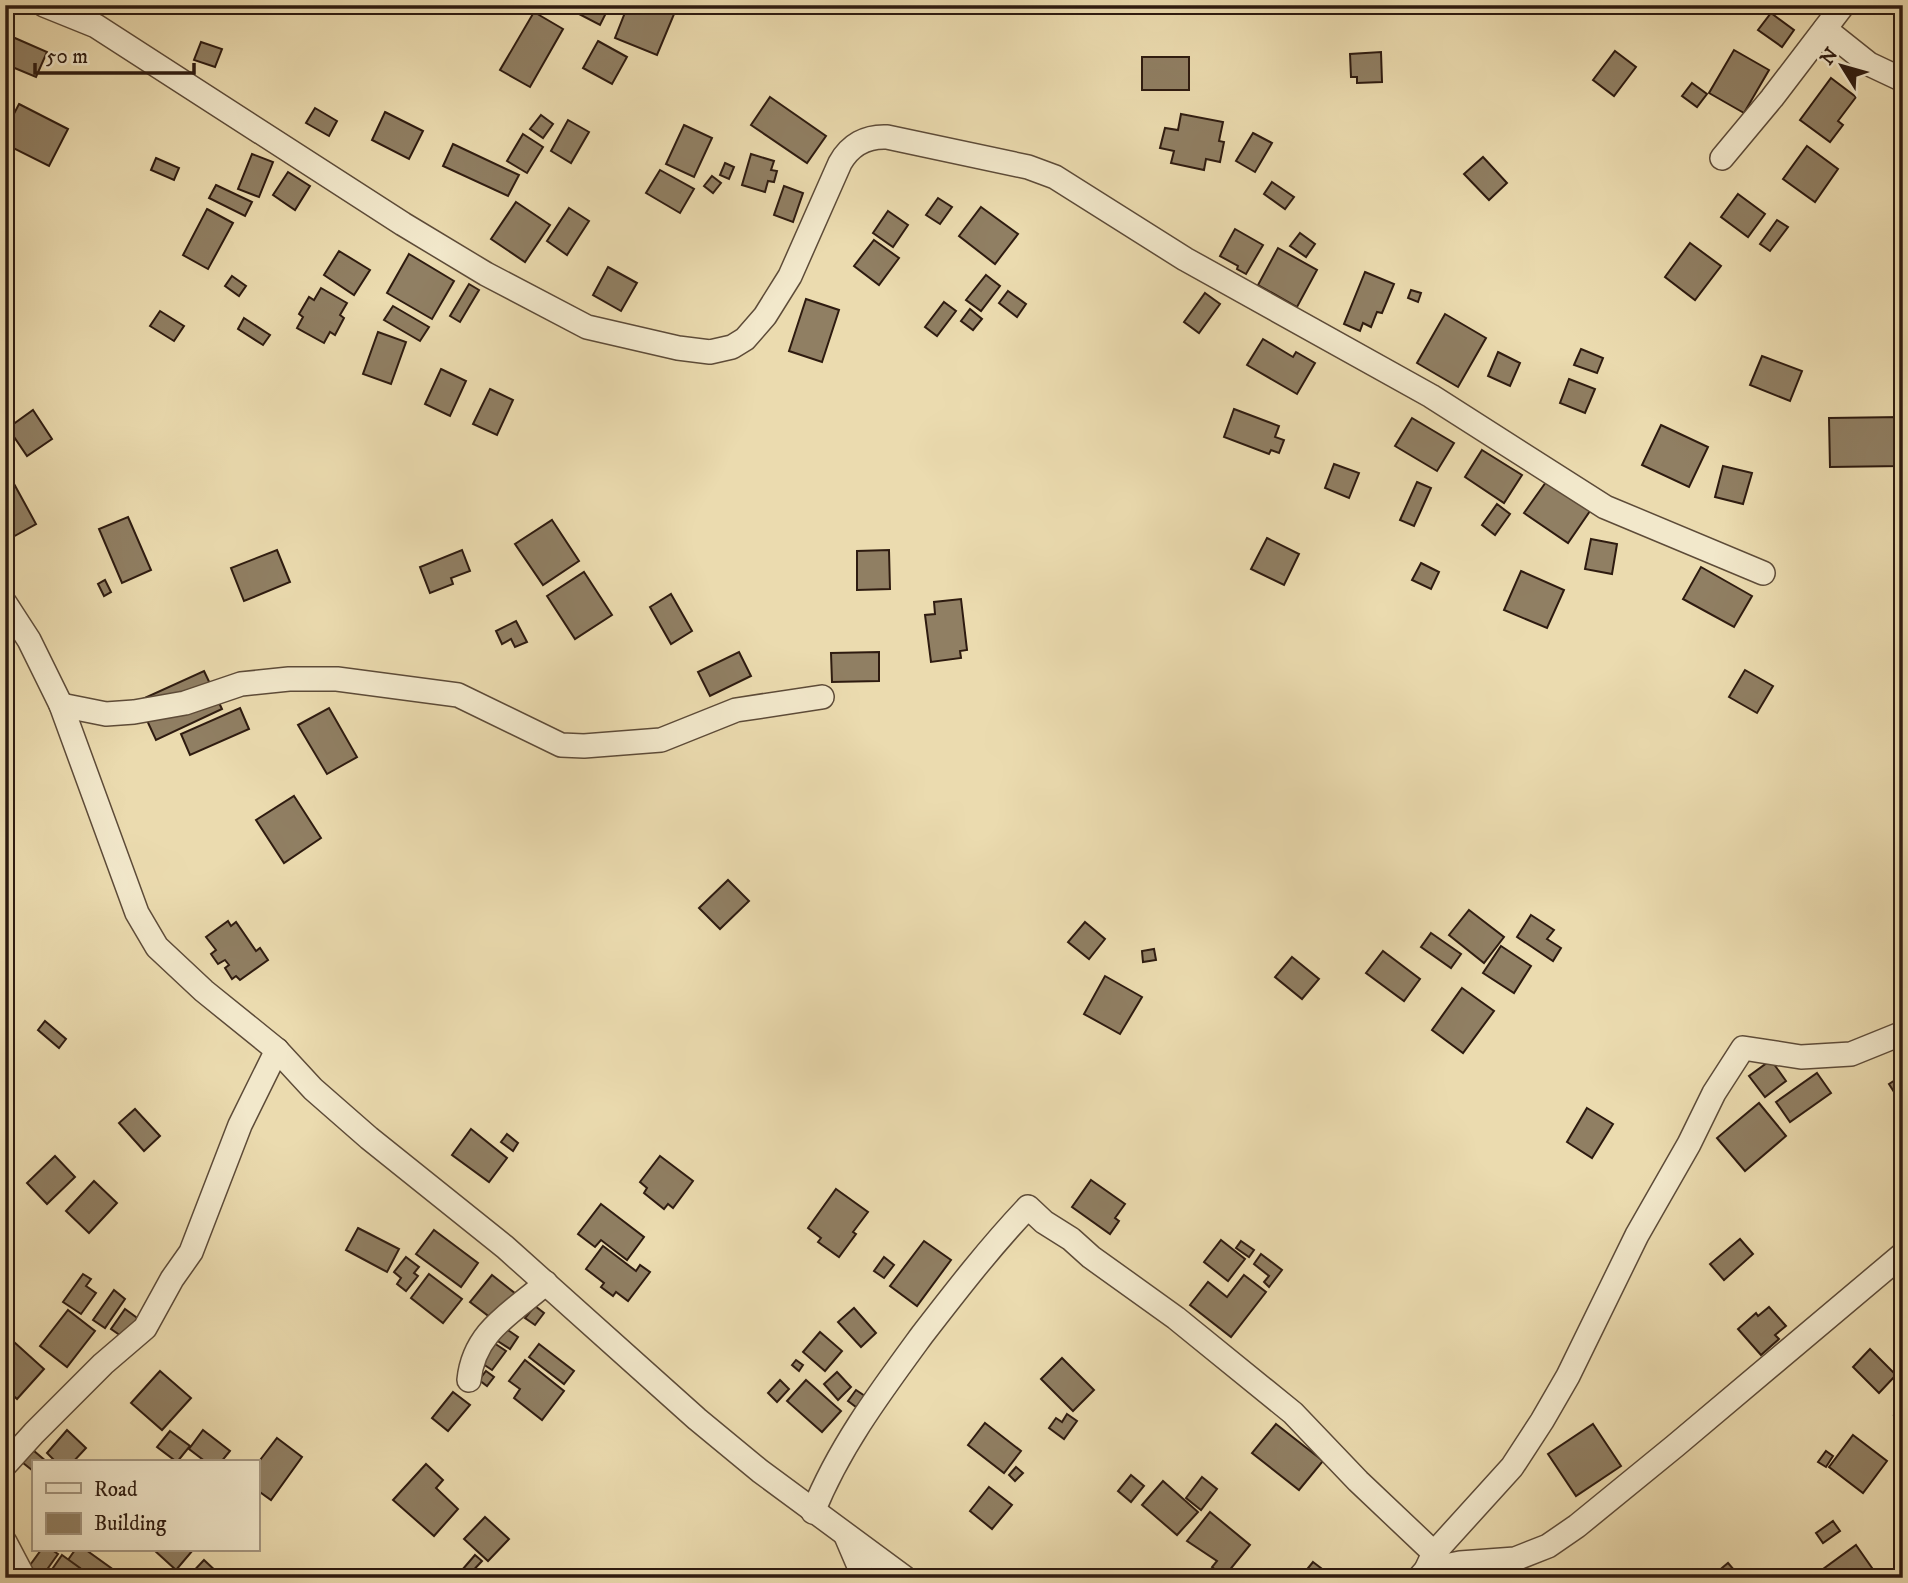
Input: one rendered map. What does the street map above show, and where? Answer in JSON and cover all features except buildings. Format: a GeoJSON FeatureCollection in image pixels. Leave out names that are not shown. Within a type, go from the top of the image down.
{"type":"FeatureCollection","features":[{"type":"Feature","properties":{"kind":"street"},"geometry":{"type":"LineString","coordinates":[[44,5],[96,26],[212,98],[403,224],[540,304],[587,327],[678,348],[710,352],[732,347],[746,339],[765,316],[790,276],[840,163],[859,142],[872,136],[887,137],[1028,167],[1055,177],[1185,259],[1431,396],[1605,507],[1763,573]]}},
{"type":"Feature","properties":{"kind":"street"},"geometry":{"type":"LineString","coordinates":[[1722,158],[1843,5]]}},
{"type":"Feature","properties":{"kind":"street"},"geometry":{"type":"LineString","coordinates":[[1825,29],[1869,64],[1903,80]]}},
{"type":"Feature","properties":{"kind":"street"},"geometry":{"type":"LineString","coordinates":[[5,603],[29,640],[61,705],[137,913],[157,947],[204,991],[277,1050],[313,1089],[369,1138],[505,1247],[697,1419],[813,1511],[905,1578]]}},
{"type":"Feature","properties":{"kind":"street"},"geometry":{"type":"LineString","coordinates":[[61,705],[106,714],[134,712],[185,702],[241,684],[289,679],[337,680],[458,695],[561,746],[584,746],[661,740],[736,710],[822,697]]}},
{"type":"Feature","properties":{"kind":"street"},"geometry":{"type":"LineString","coordinates":[[1427,1567],[1512,1467],[1547,1413],[1637,1235],[1689,1144],[1714,1093],[1743,1048],[1801,1057],[1851,1055],[1903,1032]]}},
{"type":"Feature","properties":{"kind":"street"},"geometry":{"type":"LineString","coordinates":[[5,1465],[103,1363],[145,1328],[191,1252],[240,1125],[277,1050]]}},
{"type":"Feature","properties":{"kind":"street"},"geometry":{"type":"LineString","coordinates":[[813,1511],[826,1479],[878,1394],[1002,1234],[1028,1207],[1044,1222],[1176,1318],[1293,1413],[1358,1481],[1427,1567]]}},
{"type":"Feature","properties":{"kind":"street"},"geometry":{"type":"LineString","coordinates":[[1427,1567],[1515,1559],[1548,1546],[1577,1526],[1675,1446],[1903,1254]]}},
{"type":"Feature","properties":{"kind":"street"},"geometry":{"type":"LineString","coordinates":[[470,1380],[471,1366],[480,1343],[490,1330],[546,1283]]}},
{"type":"Feature","properties":{"kind":"street"},"geometry":{"type":"LineString","coordinates":[[846,1535],[864,1578]]}},
{"type":"Feature","properties":{"kind":"street"},"geometry":{"type":"LineString","coordinates":[[5,1542],[24,1578]]}}]}
